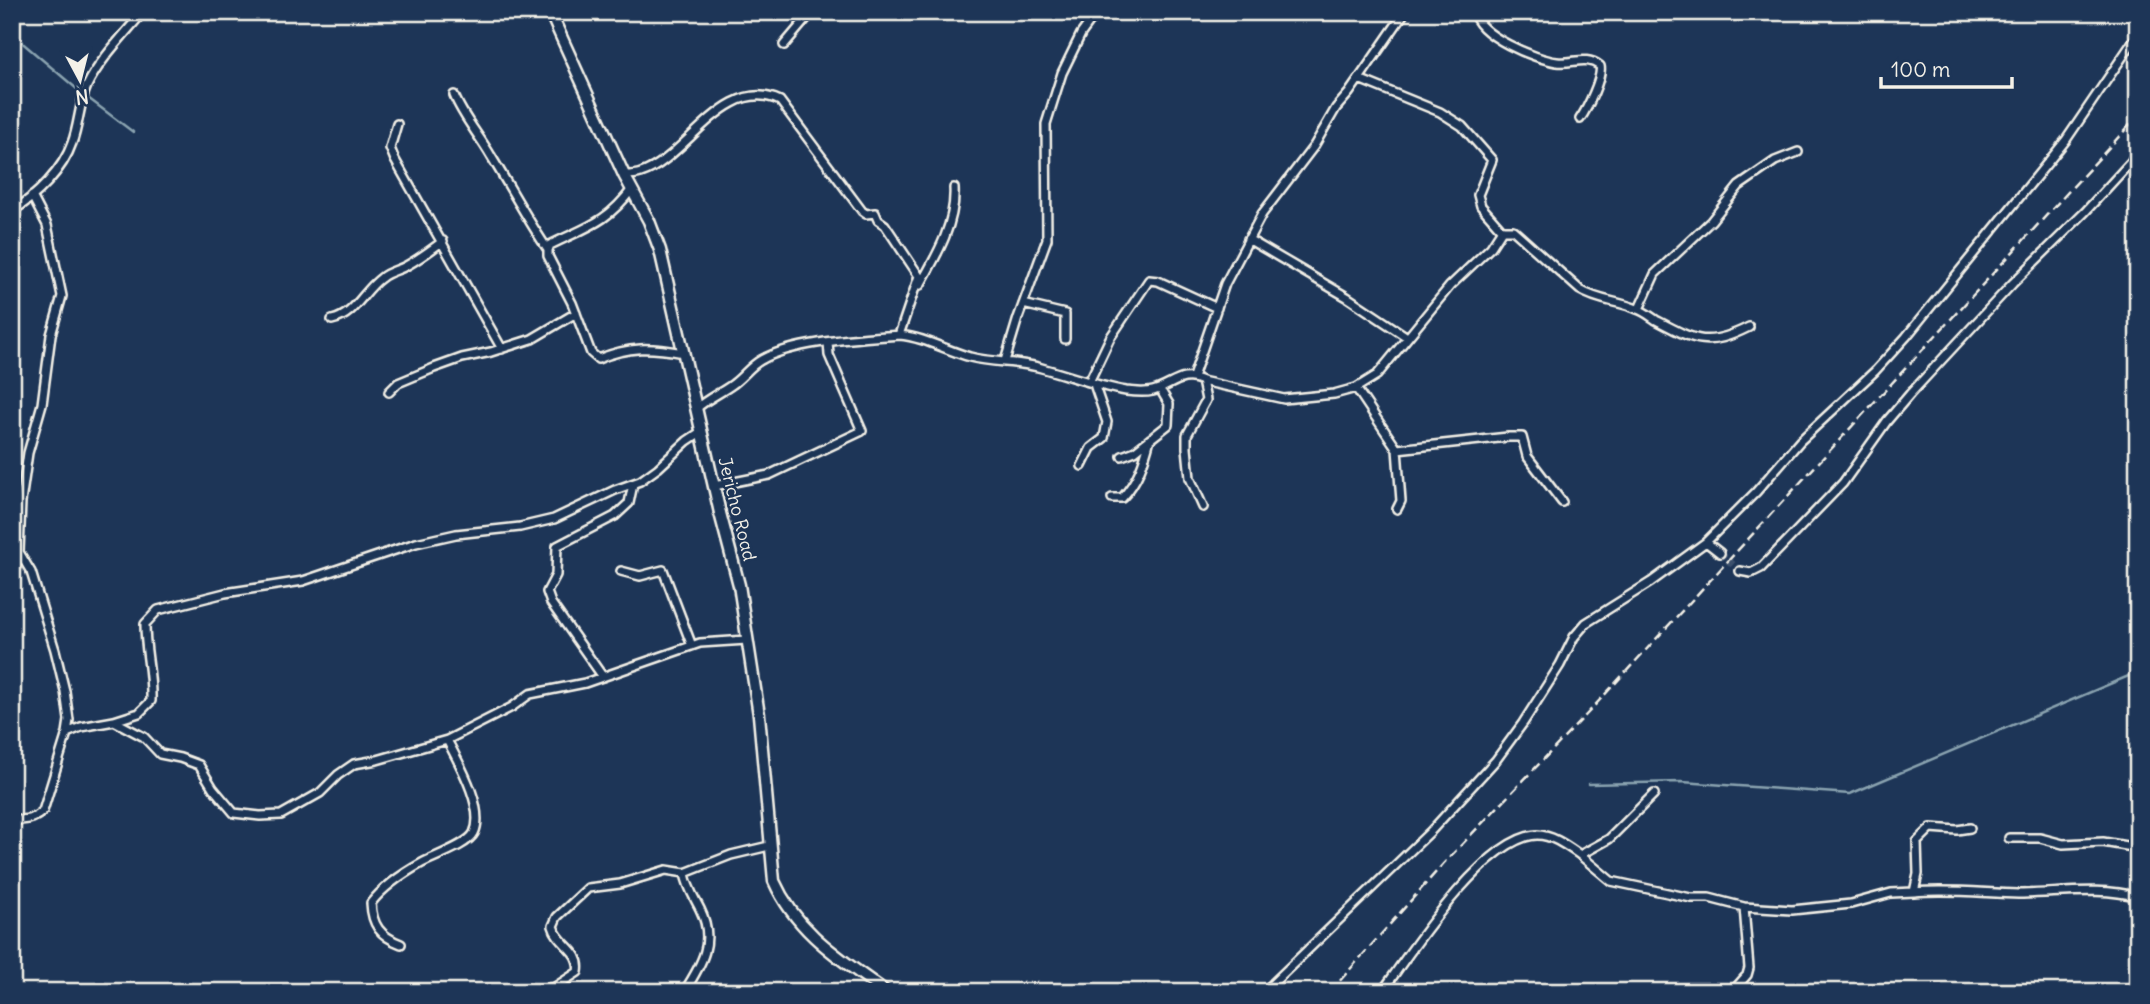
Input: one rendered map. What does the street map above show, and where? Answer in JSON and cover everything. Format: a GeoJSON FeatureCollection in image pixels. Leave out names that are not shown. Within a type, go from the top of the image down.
{"type":"FeatureCollection","features":[{"type":"Feature","properties":{"kind":"street"},"geometry":{"type":"LineString","coordinates":[[12,211],[32,196],[60,167],[72,145],[88,83],[143,12]]}},
{"type":"Feature","properties":{"kind":"street","name":"Jericho Road"},"geometry":{"type":"LineString","coordinates":[[550,12],[660,250],[739,585],[759,715],[774,881],[783,901],[798,923],[826,948],[886,992]]}},
{"type":"Feature","properties":{"kind":"street"},"geometry":{"type":"LineString","coordinates":[[784,45],[812,12]]}},
{"type":"Feature","properties":{"kind":"street"},"geometry":{"type":"LineString","coordinates":[[1005,361],[1047,239],[1046,124],[1062,73],[1081,34],[1097,12]]}},
{"type":"Feature","properties":{"kind":"street"},"geometry":{"type":"LineString","coordinates":[[1193,377],[1225,284],[1262,214],[1314,146],[1336,108],[1405,12]]}},
{"type":"Feature","properties":{"kind":"street"},"geometry":{"type":"LineString","coordinates":[[1474,12],[1484,31],[1513,47],[1559,62],[1588,59],[1600,66],[1600,78],[1587,110],[1580,119]]}},
{"type":"Feature","properties":{"kind":"street"},"geometry":{"type":"LineString","coordinates":[[1264,992],[1431,831],[1496,760],[1560,664],[1574,637],[1586,623],[1651,582],[1706,542],[1756,492],[1800,441],[1875,371],[1906,337],[2066,140],[2138,34]]}},
{"type":"Feature","properties":{"kind":"street"},"geometry":{"type":"LineString","coordinates":[[1359,79],[1440,112],[1470,132],[1492,160],[1478,195],[1481,206],[1502,230],[1513,230],[1586,294],[1639,309],[1694,339],[1726,339],[1749,327]]}},
{"type":"Feature","properties":{"kind":"street"},"geometry":{"type":"LineString","coordinates":[[454,95],[461,111],[548,250]]}},
{"type":"Feature","properties":{"kind":"street"},"geometry":{"type":"LineString","coordinates":[[624,175],[639,174],[657,164],[726,107],[741,99],[771,97],[780,101],[862,211],[866,214],[875,213],[919,276],[899,335]]}},
{"type":"Feature","properties":{"kind":"street"},"geometry":{"type":"LineString","coordinates":[[397,124],[390,148],[421,208],[443,241],[502,349]]}},
{"type":"Feature","properties":{"kind":"street"},"geometry":{"type":"LineString","coordinates":[[1639,309],[1655,274],[1711,221],[1739,186],[1775,160],[1798,152]]}},
{"type":"Feature","properties":{"kind":"street"},"geometry":{"type":"LineString","coordinates":[[1740,571],[1751,573],[1761,568],[1843,483],[1887,421],[1910,394],[2138,154]]}},
{"type":"Feature","properties":{"kind":"street"},"geometry":{"type":"LineString","coordinates":[[910,300],[940,248],[953,211],[954,188]]}},
{"type":"Feature","properties":{"kind":"street"},"geometry":{"type":"LineString","coordinates":[[632,189],[618,208],[605,218],[550,245],[548,256],[576,313],[591,353],[598,359],[617,351],[646,347],[684,353]]}},
{"type":"Feature","properties":{"kind":"street"},"geometry":{"type":"LineString","coordinates":[[12,820],[27,820],[43,811],[69,720],[55,650],[31,572],[19,552],[21,502],[28,453],[42,404],[51,335],[62,296],[47,225],[32,196]]}},
{"type":"Feature","properties":{"kind":"street"},"geometry":{"type":"LineString","coordinates":[[697,408],[710,396],[732,385],[761,360],[783,351],[828,342],[899,335],[996,363],[1005,361],[1037,367],[1127,391],[1149,393],[1177,379],[1193,377],[1271,398],[1334,394],[1356,388],[1377,375],[1450,286],[1491,247],[1502,230]]}},
{"type":"Feature","properties":{"kind":"street"},"geometry":{"type":"LineString","coordinates":[[1248,239],[1348,297],[1407,337]]}},
{"type":"Feature","properties":{"kind":"street"},"geometry":{"type":"LineString","coordinates":[[332,320],[344,317],[380,278],[392,270],[403,268],[443,241]]}},
{"type":"Feature","properties":{"kind":"street"},"geometry":{"type":"LineString","coordinates":[[1082,466],[1091,448],[1104,438],[1107,422],[1092,383],[1110,338],[1149,280],[1158,281],[1217,308]]}},
{"type":"Feature","properties":{"kind":"street"},"geometry":{"type":"LineString","coordinates":[[1023,304],[1065,314],[1065,340]]}},
{"type":"Feature","properties":{"kind":"street"},"geometry":{"type":"LineString","coordinates":[[389,391],[398,383],[434,368],[532,339],[576,313]]}},
{"type":"Feature","properties":{"kind":"street"},"geometry":{"type":"LineString","coordinates":[[714,486],[769,475],[862,431],[828,355],[828,342]]}},
{"type":"Feature","properties":{"kind":"street"},"geometry":{"type":"LineString","coordinates":[[1202,381],[1206,400],[1187,435],[1187,448],[1190,478],[1203,507]]}},
{"type":"Feature","properties":{"kind":"street"},"geometry":{"type":"LineString","coordinates":[[1356,388],[1397,449],[1401,501],[1397,509]]}},
{"type":"Feature","properties":{"kind":"street"},"geometry":{"type":"LineString","coordinates":[[1122,456],[1135,451],[1168,425],[1169,404],[1160,389]]}},
{"type":"Feature","properties":{"kind":"street"},"geometry":{"type":"LineString","coordinates":[[67,733],[139,713],[151,701],[152,674],[145,649],[145,624],[158,610],[225,593],[303,581],[416,543],[554,519],[633,484],[658,468],[702,431]]}},
{"type":"Feature","properties":{"kind":"street"},"geometry":{"type":"LineString","coordinates":[[1397,449],[1520,436],[1527,456],[1562,502]]}},
{"type":"Feature","properties":{"kind":"street"},"geometry":{"type":"LineString","coordinates":[[1112,498],[1122,498],[1133,486],[1145,460],[1150,439]]}},
{"type":"Feature","properties":{"kind":"street"},"geometry":{"type":"LineString","coordinates":[[603,677],[551,603],[547,592],[556,575],[557,546],[615,516],[629,503],[633,484]]}},
{"type":"Feature","properties":{"kind":"street"},"geometry":{"type":"LineString","coordinates":[[1706,542],[1720,553]]}},
{"type":"Feature","properties":{"kind":"street"},"geometry":{"type":"LineString","coordinates":[[621,571],[640,576],[663,570],[692,646]]}},
{"type":"Feature","properties":{"kind":"street"},"geometry":{"type":"LineString","coordinates":[[114,721],[144,737],[160,754],[199,765],[213,788],[234,813],[281,815],[320,793],[354,764],[447,740],[512,707],[530,694],[585,683],[700,643],[747,640]]}},
{"type":"Feature","properties":{"kind":"street"},"geometry":{"type":"LineString","coordinates":[[401,944],[382,934],[374,924],[371,903],[380,891],[421,864],[467,840],[475,831],[475,807],[470,785],[447,740]]}},
{"type":"Feature","properties":{"kind":"street"},"geometry":{"type":"LineString","coordinates":[[1580,855],[1609,839],[1654,794]]}},
{"type":"Feature","properties":{"kind":"street"},"geometry":{"type":"LineString","coordinates":[[1914,892],[1918,874],[1917,842],[1931,828],[1970,828]]}},
{"type":"Feature","properties":{"kind":"street"},"geometry":{"type":"LineString","coordinates":[[1382,992],[1422,935],[1461,887],[1487,860],[1522,837],[1545,835],[1556,840],[1580,855],[1611,881],[1744,906],[1792,910],[1851,904],[1891,893],[1964,890],[1998,893],[2094,892],[2138,897]]}},
{"type":"Feature","properties":{"kind":"street"},"geometry":{"type":"LineString","coordinates":[[2009,838],[2040,838],[2063,844],[2104,842],[2138,848]]}},
{"type":"Feature","properties":{"kind":"street"},"geometry":{"type":"LineString","coordinates":[[536,992],[555,987],[578,972],[575,953],[560,939],[553,926],[557,917],[588,888],[620,884],[666,870],[685,873],[731,855],[769,846]]}},
{"type":"Feature","properties":{"kind":"street"},"geometry":{"type":"LineString","coordinates":[[684,992],[708,945],[708,931],[685,873]]}},
{"type":"Feature","properties":{"kind":"street"},"geometry":{"type":"LineString","coordinates":[[1732,992],[1747,975],[1749,968],[1744,906]]}},
{"type":"Feature","properties":{"kind":"waterway"},"geometry":{"type":"LineString","coordinates":[[12,34],[133,132]]}},
{"type":"Feature","properties":{"kind":"waterway"},"geometry":{"type":"LineString","coordinates":[[1589,784],[1682,782],[1850,794],[2138,672]]}},
{"type":"Feature","properties":{"kind":"tunnel"},"geometry":{"type":"LineString","coordinates":[[1720,553],[1740,571]]}},
{"type":"Feature","properties":{"kind":"railway"},"geometry":{"type":"LineString","coordinates":[[1330,992],[1444,863],[1586,715],[2138,116]]}}]}
